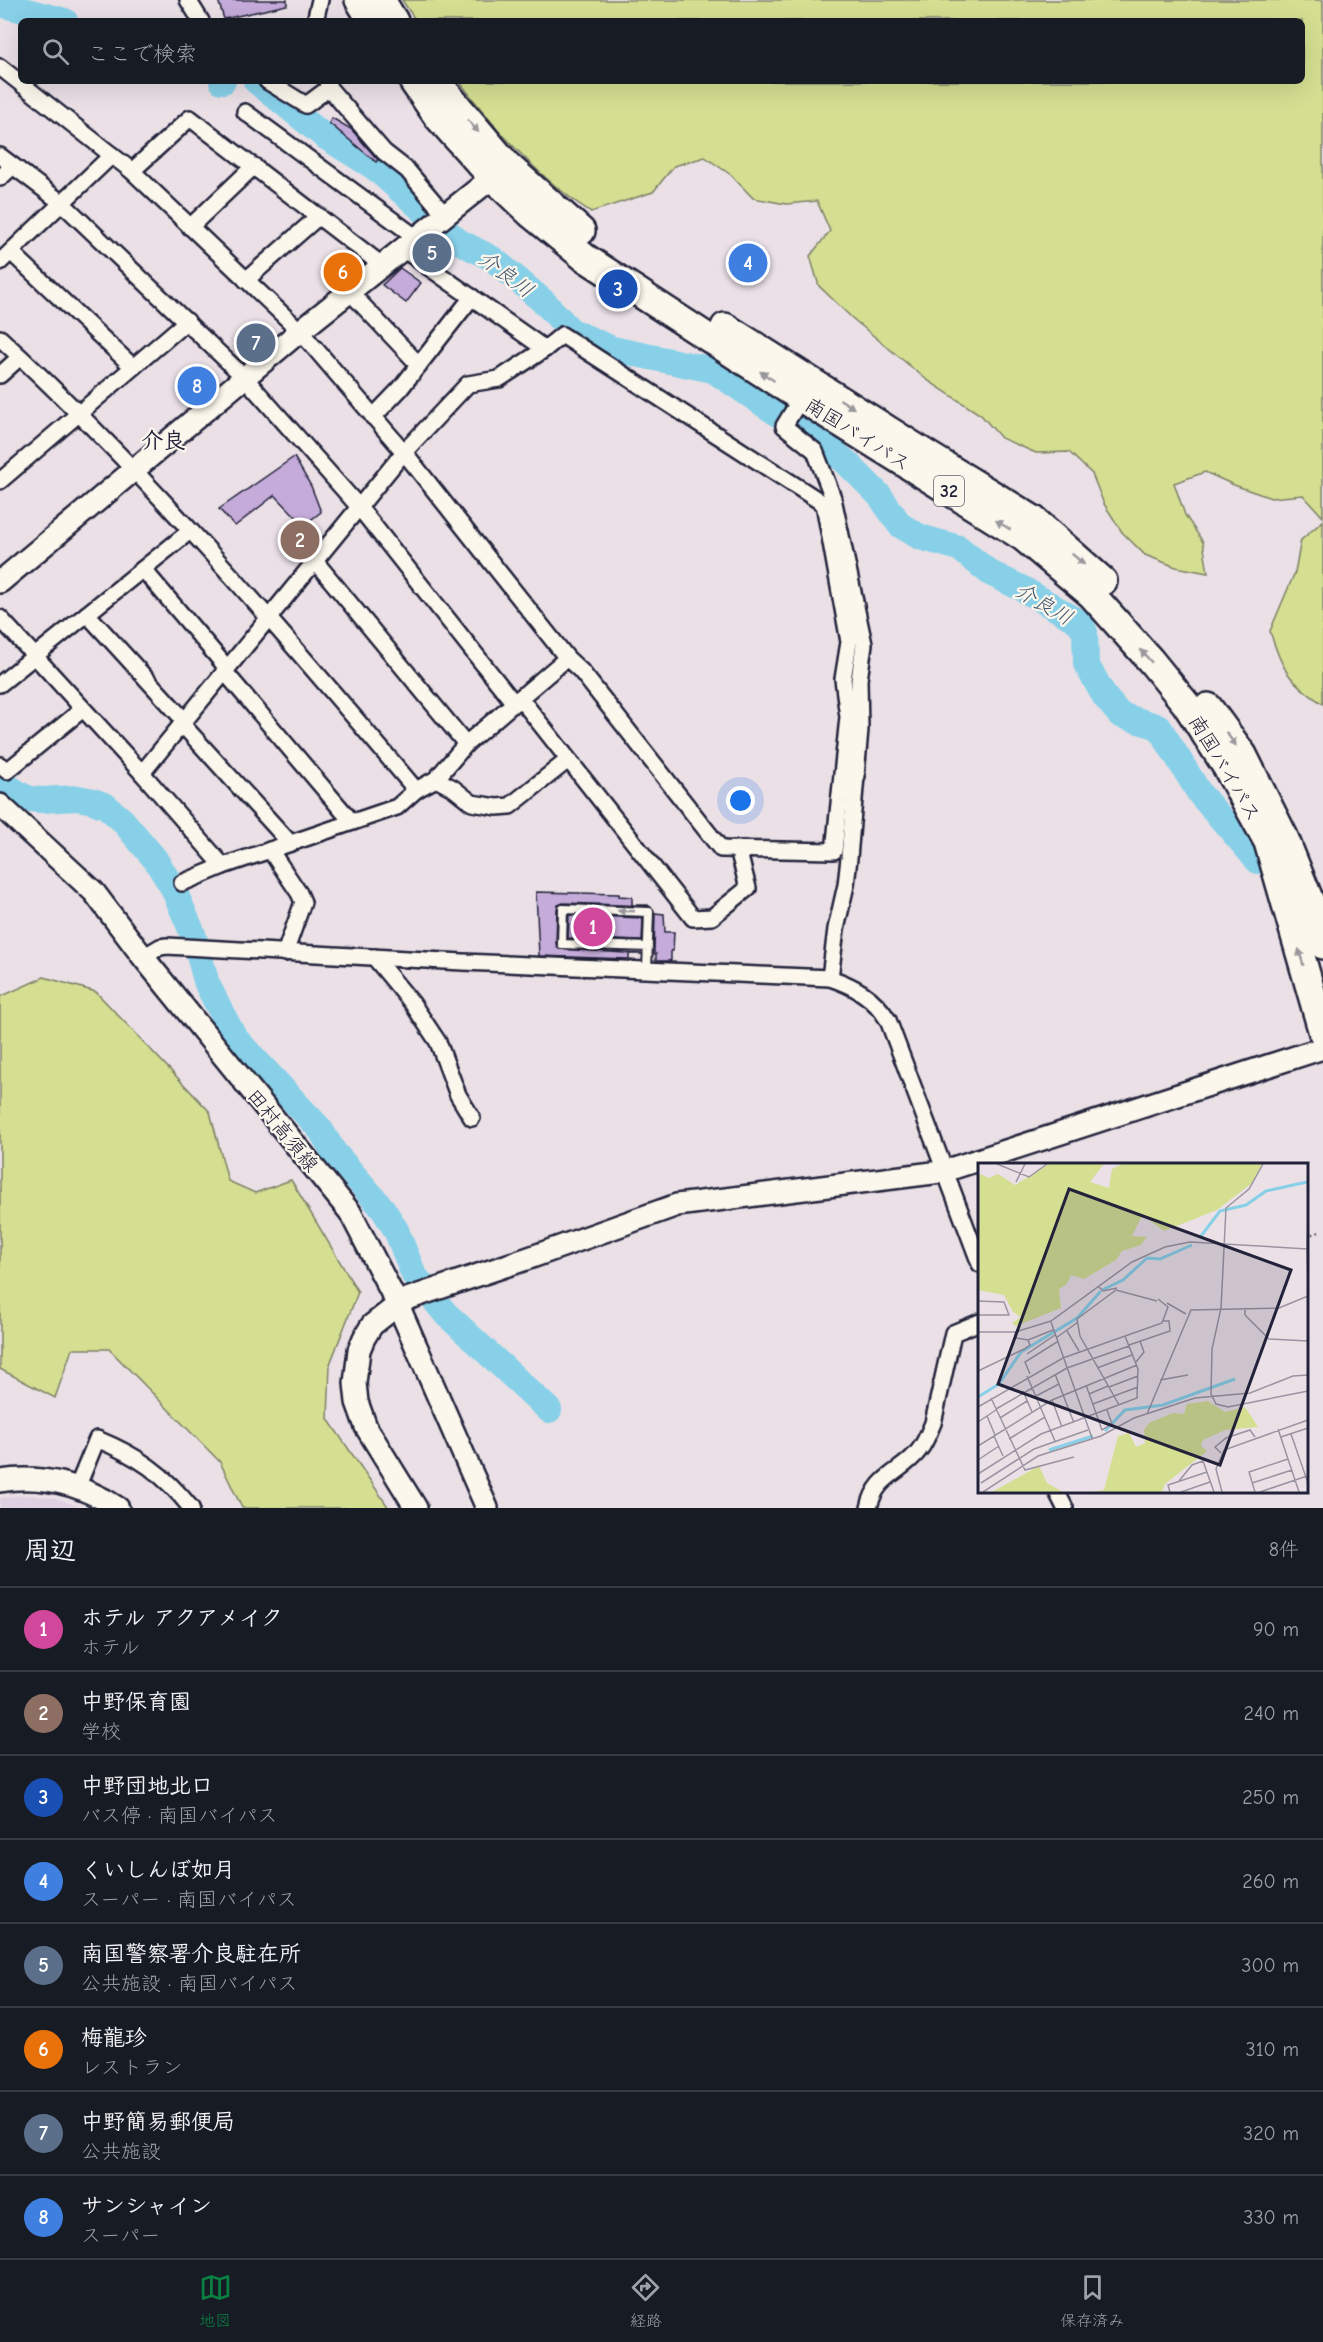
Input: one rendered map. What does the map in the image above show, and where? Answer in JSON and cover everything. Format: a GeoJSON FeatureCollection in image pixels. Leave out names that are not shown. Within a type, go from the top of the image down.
{"type":"FeatureCollection","features":[{"type":"Feature","properties":{"kind":"highway"},"geometry":{"type":"LineString","coordinates":[[359,0],[370,18]]}},
{"type":"Feature","properties":{"kind":"highway"},"geometry":{"type":"LineString","coordinates":[[381,0],[392,18]]}},
{"type":"Feature","properties":{"kind":"highway","name":"南国バイパス"},"geometry":{"type":"LineString","coordinates":[[414,84],[438,117],[500,172],[597,245],[928,456],[1034,520],[1104,581],[1167,651],[1243,755],[1284,837],[1313,909],[1323,945]]}},
{"type":"Feature","properties":{"kind":"highway","name":"南国バイパス"},"geometry":{"type":"LineString","coordinates":[[438,84],[530,213],[584,257],[801,398],[1023,537],[1092,595],[1186,704],[1226,766],[1268,842],[1323,1033]]}},
{"type":"Feature","properties":{"kind":"street"},"geometry":{"type":"LineString","coordinates":[[188,0],[199,18]]}},
{"type":"Feature","properties":{"kind":"street"},"geometry":{"type":"LineString","coordinates":[[316,18],[320,0]]}},
{"type":"Feature","properties":{"kind":"street"},"geometry":{"type":"LineString","coordinates":[[0,67],[18,81]]}},
{"type":"Feature","properties":{"kind":"street"},"geometry":{"type":"LineString","coordinates":[[22,84],[132,171],[300,331],[404,452],[567,658],[582,671],[721,849],[834,851],[860,729],[859,680],[864,644],[833,498],[826,475],[811,446],[784,426],[801,398]]}},
{"type":"Feature","properties":{"kind":"street"},"geometry":{"type":"LineString","coordinates":[[272,84],[306,105],[328,84],[384,152],[407,170],[427,230],[472,297],[545,349]]}},
{"type":"Feature","properties":{"kind":"street"},"geometry":{"type":"LineString","coordinates":[[245,112],[427,230]]}},
{"type":"Feature","properties":{"kind":"street"},"geometry":{"type":"LineString","coordinates":[[132,171],[190,118],[383,266]]}},
{"type":"Feature","properties":{"kind":"street"},"geometry":{"type":"LineString","coordinates":[[112,155],[6,257],[133,367]]}},
{"type":"Feature","properties":{"kind":"street"},"geometry":{"type":"LineString","coordinates":[[0,156],[62,203],[245,378],[359,507],[568,760],[693,918],[712,917],[748,888],[738,849]]}},
{"type":"Feature","properties":{"kind":"street"},"geometry":{"type":"LineString","coordinates":[[0,178],[13,166]]}},
{"type":"Feature","properties":{"kind":"street"},"geometry":{"type":"LineString","coordinates":[[190,227],[254,166]]}},
{"type":"Feature","properties":{"kind":"street"},"geometry":{"type":"LineString","coordinates":[[0,582],[300,331],[500,172]]}},
{"type":"Feature","properties":{"kind":"street"},"geometry":{"type":"LineString","coordinates":[[246,280],[319,216]]}},
{"type":"Feature","properties":{"kind":"street"},"geometry":{"type":"LineString","coordinates":[[350,292],[419,365]]}},
{"type":"Feature","properties":{"kind":"street"},"geometry":{"type":"LineString","coordinates":[[374,417],[400,389],[472,297]]}},
{"type":"Feature","properties":{"kind":"street"},"geometry":{"type":"LineString","coordinates":[[0,481],[187,321]]}},
{"type":"Feature","properties":{"kind":"street"},"geometry":{"type":"LineString","coordinates":[[141,772],[404,452],[468,384],[499,379],[562,335],[824,504],[849,642],[843,680],[848,717],[849,775],[846,885],[836,929],[830,978]]}},
{"type":"Feature","properties":{"kind":"street"},"geometry":{"type":"LineString","coordinates":[[0,338],[79,412],[269,616],[416,790]]}},
{"type":"Feature","properties":{"kind":"street"},"geometry":{"type":"LineString","coordinates":[[0,375],[20,357]]}},
{"type":"Feature","properties":{"kind":"street"},"geometry":{"type":"LineString","coordinates":[[0,684],[190,531]]}},
{"type":"Feature","properties":{"kind":"street"},"geometry":{"type":"LineString","coordinates":[[315,561],[466,744]]}},
{"type":"Feature","properties":{"kind":"street"},"geometry":{"type":"LineString","coordinates":[[143,569],[352,822]]}},
{"type":"Feature","properties":{"kind":"street"},"geometry":{"type":"LineString","coordinates":[[87,614],[290,843]]}},
{"type":"Feature","properties":{"kind":"street"},"geometry":{"type":"LineString","coordinates":[[0,618],[141,772],[223,866]]}},
{"type":"Feature","properties":{"kind":"street"},"geometry":{"type":"LineString","coordinates":[[182,883],[223,866],[397,807],[416,790],[436,779],[466,744],[567,658]]}},
{"type":"Feature","properties":{"kind":"street"},"geometry":{"type":"LineString","coordinates":[[0,765],[7,771],[83,709]]}},
{"type":"Feature","properties":{"kind":"street"},"geometry":{"type":"LineString","coordinates":[[436,779],[453,788],[472,803],[497,807],[510,806],[568,760]]}},
{"type":"Feature","properties":{"kind":"street","name":"田村高須線"},"geometry":{"type":"LineString","coordinates":[[0,805],[94,892],[143,957],[350,1212],[398,1305],[487,1508]]}},
{"type":"Feature","properties":{"kind":"street"},"geometry":{"type":"LineString","coordinates":[[270,850],[299,893],[303,903],[285,953]]}},
{"type":"Feature","properties":{"kind":"street"},"geometry":{"type":"LineString","coordinates":[[143,957],[163,946],[197,947],[830,978],[869,996],[888,1020],[978,1259]]}},
{"type":"Feature","properties":{"kind":"street"},"geometry":{"type":"LineString","coordinates":[[374,957],[412,1003],[438,1042],[458,1095],[472,1118]]}},
{"type":"Feature","properties":{"kind":"street"},"geometry":{"type":"LineString","coordinates":[[416,1508],[366,1428],[357,1402],[355,1383],[359,1350],[372,1325],[398,1305],[417,1295],[677,1204],[945,1171],[1323,1048]]}},
{"type":"Feature","properties":{"kind":"street"},"geometry":{"type":"LineString","coordinates":[[869,1508],[876,1488],[921,1449],[933,1423],[953,1333],[978,1323]]}},
{"type":"Feature","properties":{"kind":"street"},"geometry":{"type":"LineString","coordinates":[[77,1488],[97,1439],[129,1452],[156,1471],[175,1487],[191,1508]]}},
{"type":"Feature","properties":{"kind":"street"},"geometry":{"type":"LineString","coordinates":[[0,1481],[33,1479],[66,1484],[98,1496],[118,1508]]}},
{"type":"Feature","properties":{"kind":"street"},"geometry":{"type":"LineString","coordinates":[[1059,1493],[1065,1508]]}},
{"type":"Feature","properties":{"kind":"lane"},"geometry":{"type":"LineString","coordinates":[[647,970],[648,947],[649,912],[563,909],[562,944],[648,947]]}},
{"type":"Feature","properties":{"kind":"path"},"geometry":{"type":"LineString","coordinates":[[1308,1235],[1323,1231]]}},
{"type":"Feature","properties":{"kind":"shaded area"},"geometry":{"type":"Polygon","coordinates":[[[29,1495],[55,1498],[83,1508],[0,1508],[0,1498],[29,1495]]]}},
{"type":"Feature","properties":{"kind":"green space"},"geometry":{"type":"Polygon","coordinates":[[[402,0],[1323,0],[1323,517],[1303,495],[1271,498],[1205,472],[1174,483],[1185,515],[1203,542],[1208,573],[1176,567],[1145,555],[1122,532],[1104,504],[1092,474],[1069,452],[1036,453],[1001,438],[981,415],[927,380],[852,318],[819,286],[810,256],[830,231],[817,201],[786,204],[753,198],[731,175],[705,157],[674,166],[653,192],[591,212],[536,169],[461,84],[1305,84],[1305,18],[414,18],[402,0]]]}},
{"type":"Feature","properties":{"kind":"green space"},"geometry":{"type":"Polygon","coordinates":[[[1323,521],[1323,704],[1294,681],[1288,673],[1278,656],[1270,631],[1295,572],[1301,540],[1323,521]]]}},
{"type":"Feature","properties":{"kind":"green space"},"geometry":{"type":"Polygon","coordinates":[[[44,977],[96,992],[210,1112],[228,1181],[255,1193],[291,1180],[358,1292],[330,1364],[328,1419],[389,1508],[242,1508],[220,1462],[109,1349],[72,1349],[55,1398],[0,1369],[0,997],[44,977]]]}},
{"type":"Feature","properties":{"kind":"building"},"geometry":{"type":"Polygon","coordinates":[[[218,0],[287,0],[287,5],[224,18],[218,0]]]}},
{"type":"Feature","properties":{"kind":"building"},"geometry":{"type":"Polygon","coordinates":[[[332,118],[351,129],[378,160],[376,162],[329,123],[332,118]]]}},
{"type":"Feature","properties":{"kind":"building"},"geometry":{"type":"Polygon","coordinates":[[[341,255],[355,271],[342,281],[329,266],[341,255]]]}},
{"type":"Feature","properties":{"kind":"building"},"geometry":{"type":"Polygon","coordinates":[[[400,268],[421,283],[406,303],[382,285],[400,268]]]}},
{"type":"Feature","properties":{"kind":"building"},"geometry":{"type":"Polygon","coordinates":[[[294,457],[311,486],[321,512],[304,525],[275,495],[235,526],[219,509],[294,457]]]}},
{"type":"Feature","properties":{"kind":"building"},"geometry":{"type":"Polygon","coordinates":[[[536,892],[619,894],[619,896],[632,897],[632,905],[648,905],[649,906],[563,903],[558,905],[557,909],[556,944],[559,949],[642,954],[629,954],[629,959],[539,956],[536,892]]]}},
{"type":"Feature","properties":{"kind":"building"},"geometry":{"type":"Polygon","coordinates":[[[655,913],[664,914],[665,932],[674,932],[673,951],[671,951],[669,961],[656,961],[656,954],[654,954],[655,913]]]}},
{"type":"Feature","properties":{"kind":"building"},"geometry":{"type":"Polygon","coordinates":[[[569,915],[643,918],[642,941],[568,938],[569,915]]]}},
{"type":"Feature","properties":{"kind":"waterway","name":"介良川"},"geometry":{"type":"LineString","coordinates":[[0,4],[54,18]]}},
{"type":"Feature","properties":{"kind":"waterway","name":"介良川"},"geometry":{"type":"LineString","coordinates":[[260,84],[324,136],[374,167],[458,241],[493,259],[545,303],[571,331],[612,349],[713,370],[781,416]]}},
{"type":"Feature","properties":{"kind":"waterway","name":"介良川"},"geometry":{"type":"LineString","coordinates":[[793,422],[811,432],[847,463],[880,496],[900,525],[920,537],[959,548],[990,573],[1023,589],[1079,622],[1085,632],[1086,664],[1105,697],[1120,715],[1159,727],[1200,794],[1258,861]]}},
{"type":"Feature","properties":{"kind":"waterway"},"geometry":{"type":"LineString","coordinates":[[0,781],[30,799],[78,798],[93,801],[106,806],[122,820],[155,859],[173,888],[193,934],[207,984],[234,1037],[320,1129],[334,1152],[383,1209],[396,1230],[414,1275],[445,1313],[549,1410]]}},
{"type":"Feature","properties":{"kind":"place","name":"南国警察署介良駐在所"},"geometry":{"type":"Point","coordinates":[432,253]}},
{"type":"Feature","properties":{"kind":"place","name":"くいしんぼ如月"},"geometry":{"type":"Point","coordinates":[748,263]}},
{"type":"Feature","properties":{"kind":"place","name":"梅龍珍"},"geometry":{"type":"Point","coordinates":[343,272]}},
{"type":"Feature","properties":{"kind":"place","name":"中野団地北口"},"geometry":{"type":"Point","coordinates":[618,289]}},
{"type":"Feature","properties":{"kind":"place","name":"中野簡易郵便局"},"geometry":{"type":"Point","coordinates":[256,343]}},
{"type":"Feature","properties":{"kind":"place","name":"サンシャイン"},"geometry":{"type":"Point","coordinates":[197,386]}},
{"type":"Feature","properties":{"kind":"place","name":"中野保育園"},"geometry":{"type":"Point","coordinates":[300,540]}},
{"type":"Feature","properties":{"kind":"place","name":"ホテル アクアメイク"},"geometry":{"type":"Point","coordinates":[593,927]}},
{"type":"Feature","properties":{"kind":"district","name":"介良"},"geometry":{"type":"Point","coordinates":[163,440]}}]}
